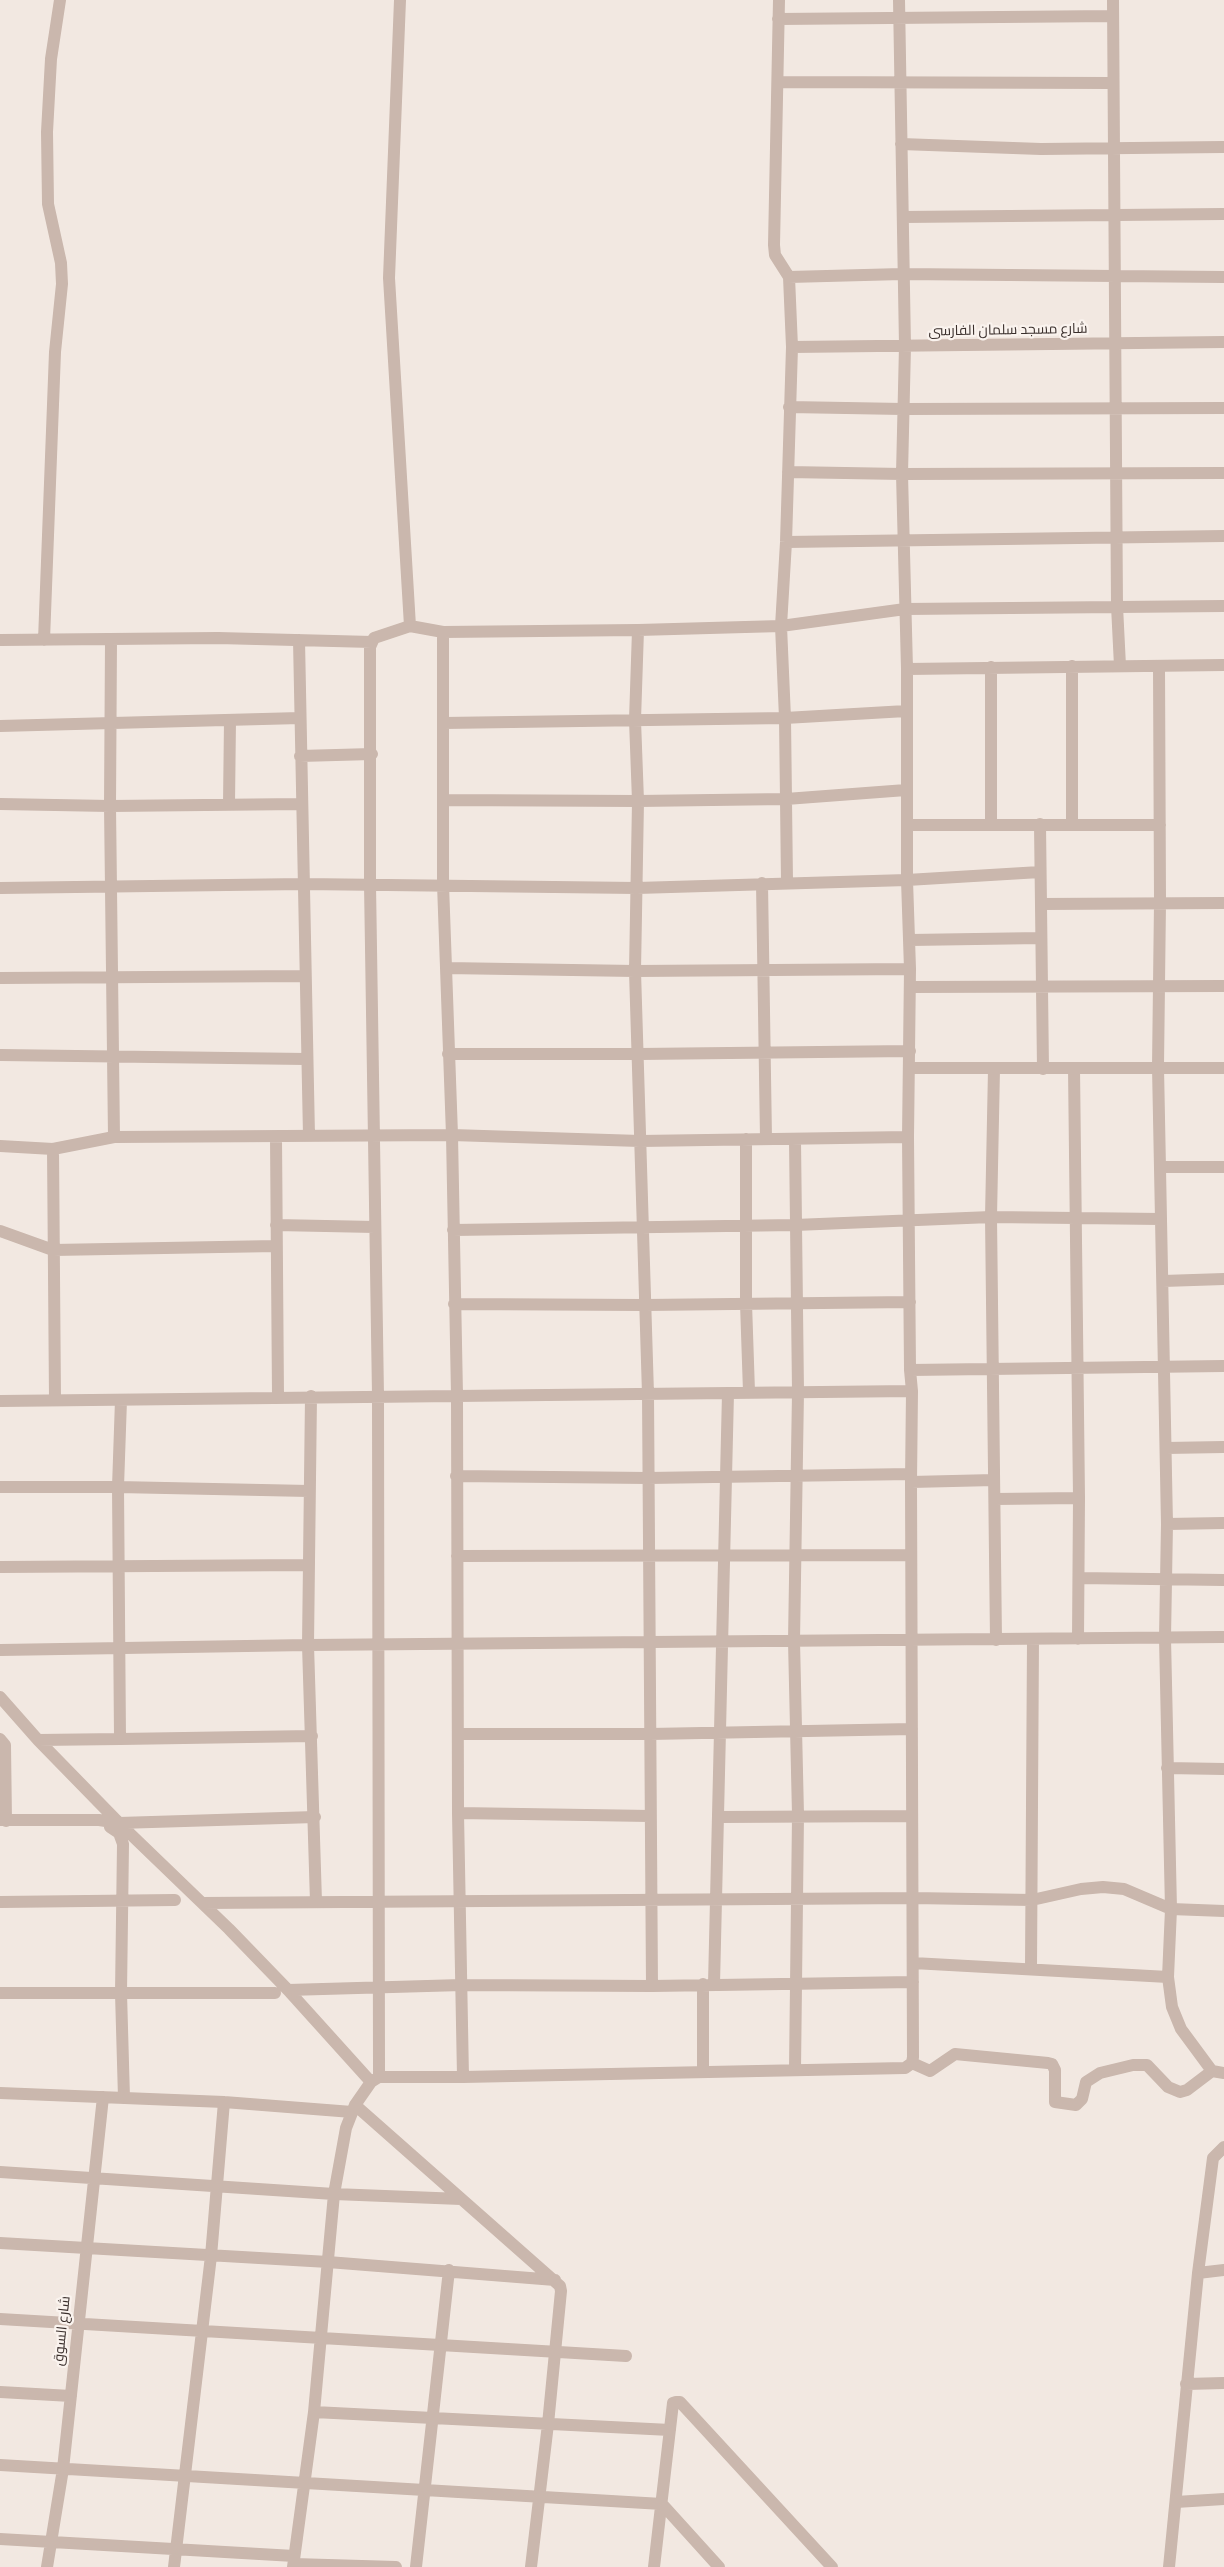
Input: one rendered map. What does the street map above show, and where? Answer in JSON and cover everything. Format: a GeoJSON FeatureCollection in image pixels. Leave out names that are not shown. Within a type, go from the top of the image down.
{"type":"FeatureCollection","features":[{"type":"Feature","properties":{"kind":"street"},"geometry":{"type":"LineString","coordinates":[[44,640],[55,352],[62,284],[61,263],[48,204],[47,132],[51,59],[60,0]]}},
{"type":"Feature","properties":{"kind":"street"},"geometry":{"type":"LineString","coordinates":[[400,0],[389,278],[410,626]]}},
{"type":"Feature","properties":{"kind":"street"},"geometry":{"type":"LineString","coordinates":[[779,0],[774,246],[775,255],[789,277],[792,347],[786,542],[781,626],[785,718],[786,882]]}},
{"type":"Feature","properties":{"kind":"street"},"geometry":{"type":"LineString","coordinates":[[899,0],[903,217],[902,274],[905,346],[902,474],[906,542],[906,790],[910,940],[908,1137],[910,1370],[912,1391],[912,2063]]}},
{"type":"Feature","properties":{"kind":"street"},"geometry":{"type":"LineString","coordinates":[[1113,0],[1113,274],[1117,606],[1120,666]]}},
{"type":"Feature","properties":{"kind":"street"},"geometry":{"type":"LineString","coordinates":[[778,19],[1113,16]]}},
{"type":"Feature","properties":{"kind":"street"},"geometry":{"type":"LineString","coordinates":[[778,82],[1113,84]]}},
{"type":"Feature","properties":{"kind":"street"},"geometry":{"type":"LineString","coordinates":[[901,144],[1042,149],[1224,147]]}},
{"type":"Feature","properties":{"kind":"street"},"geometry":{"type":"LineString","coordinates":[[903,217],[1224,214]]}},
{"type":"Feature","properties":{"kind":"street"},"geometry":{"type":"LineString","coordinates":[[789,277],[902,274],[1113,274],[1224,277]]}},
{"type":"Feature","properties":{"kind":"street","name":"شارع مسجد سلمان الفارسى"},"geometry":{"type":"LineString","coordinates":[[792,347],[1224,342]]}},
{"type":"Feature","properties":{"kind":"street"},"geometry":{"type":"LineString","coordinates":[[789,407],[903,409],[1224,408]]}},
{"type":"Feature","properties":{"kind":"street"},"geometry":{"type":"LineString","coordinates":[[788,472],[902,474],[1224,473]]}},
{"type":"Feature","properties":{"kind":"street"},"geometry":{"type":"LineString","coordinates":[[786,542],[906,542],[1224,536]]}},
{"type":"Feature","properties":{"kind":"street"},"geometry":{"type":"LineString","coordinates":[[294,2562],[314,2412],[334,2194],[346,2128],[354,2109],[375,2080],[380,1987],[378,1396],[370,884],[372,642],[378,635],[410,626],[442,632],[638,630],[781,626],[906,609],[1224,606]]}},
{"type":"Feature","properties":{"kind":"street"},"geometry":{"type":"LineString","coordinates":[[638,630],[635,720],[638,801],[635,971],[648,1394],[648,1643],[652,1986]]}},
{"type":"Feature","properties":{"kind":"street"},"geometry":{"type":"LineString","coordinates":[[442,632],[444,723],[443,884],[452,1135],[457,1395],[458,1813],[463,2077]]}},
{"type":"Feature","properties":{"kind":"street"},"geometry":{"type":"LineString","coordinates":[[0,640],[218,638],[372,642]]}},
{"type":"Feature","properties":{"kind":"street"},"geometry":{"type":"LineString","coordinates":[[111,640],[110,886],[114,1137]]}},
{"type":"Feature","properties":{"kind":"street"},"geometry":{"type":"LineString","coordinates":[[299,640],[304,976],[309,1136]]}},
{"type":"Feature","properties":{"kind":"street"},"geometry":{"type":"LineString","coordinates":[[907,669],[1224,665]]}},
{"type":"Feature","properties":{"kind":"street"},"geometry":{"type":"LineString","coordinates":[[1072,666],[1072,824]]}},
{"type":"Feature","properties":{"kind":"street"},"geometry":{"type":"LineString","coordinates":[[912,2063],[930,2071],[955,2054],[1048,2062],[1052,2064],[1055,2070],[1055,2102],[1076,2105],[1082,2099],[1086,2082],[1100,2073],[1133,2065],[1147,2065],[1168,2087],[1180,2092],[1218,2072],[1175,2020],[1168,1977],[1171,1909],[1165,1638],[1167,1524],[1158,1068],[1160,986],[1159,666]]}},
{"type":"Feature","properties":{"kind":"street"},"geometry":{"type":"LineString","coordinates":[[991,667],[991,824]]}},
{"type":"Feature","properties":{"kind":"street"},"geometry":{"type":"LineString","coordinates":[[444,723],[785,718],[906,711]]}},
{"type":"Feature","properties":{"kind":"street"},"geometry":{"type":"LineString","coordinates":[[0,726],[300,718]]}},
{"type":"Feature","properties":{"kind":"street"},"geometry":{"type":"LineString","coordinates":[[229,804],[230,720]]}},
{"type":"Feature","properties":{"kind":"street"},"geometry":{"type":"LineString","coordinates":[[300,756],[372,754]]}},
{"type":"Feature","properties":{"kind":"street"},"geometry":{"type":"LineString","coordinates":[[444,800],[638,801],[786,799],[906,790]]}},
{"type":"Feature","properties":{"kind":"street"},"geometry":{"type":"LineString","coordinates":[[0,804],[110,806],[301,804]]}},
{"type":"Feature","properties":{"kind":"street"},"geometry":{"type":"LineString","coordinates":[[1040,824],[1043,1069]]}},
{"type":"Feature","properties":{"kind":"street"},"geometry":{"type":"LineString","coordinates":[[907,825],[1160,825]]}},
{"type":"Feature","properties":{"kind":"street"},"geometry":{"type":"LineString","coordinates":[[0,888],[303,884],[443,884],[637,888],[786,882],[907,880],[1040,872]]}},
{"type":"Feature","properties":{"kind":"street"},"geometry":{"type":"LineString","coordinates":[[762,883],[766,1139]]}},
{"type":"Feature","properties":{"kind":"street"},"geometry":{"type":"LineString","coordinates":[[1041,904],[1224,903]]}},
{"type":"Feature","properties":{"kind":"street"},"geometry":{"type":"LineString","coordinates":[[910,940],[1041,938]]}},
{"type":"Feature","properties":{"kind":"street"},"geometry":{"type":"LineString","coordinates":[[446,968],[635,971],[910,968]]}},
{"type":"Feature","properties":{"kind":"street"},"geometry":{"type":"LineString","coordinates":[[0,978],[304,976]]}},
{"type":"Feature","properties":{"kind":"street"},"geometry":{"type":"LineString","coordinates":[[910,987],[1224,986]]}},
{"type":"Feature","properties":{"kind":"street"},"geometry":{"type":"LineString","coordinates":[[448,1054],[910,1051]]}},
{"type":"Feature","properties":{"kind":"street"},"geometry":{"type":"LineString","coordinates":[[0,1055],[306,1059]]}},
{"type":"Feature","properties":{"kind":"street"},"geometry":{"type":"LineString","coordinates":[[910,1068],[1224,1068]]}},
{"type":"Feature","properties":{"kind":"street"},"geometry":{"type":"LineString","coordinates":[[1074,1068],[1079,1498],[1078,1639]]}},
{"type":"Feature","properties":{"kind":"street"},"geometry":{"type":"LineString","coordinates":[[994,1069],[991,1217],[996,1640]]}},
{"type":"Feature","properties":{"kind":"street"},"geometry":{"type":"LineString","coordinates":[[0,1146],[53,1149],[114,1137],[452,1135],[640,1141],[908,1137]]}},
{"type":"Feature","properties":{"kind":"street"},"geometry":{"type":"LineString","coordinates":[[276,1137],[278,1397]]}},
{"type":"Feature","properties":{"kind":"street"},"geometry":{"type":"LineString","coordinates":[[746,1139],[745,1226],[749,1392]]}},
{"type":"Feature","properties":{"kind":"street"},"geometry":{"type":"LineString","coordinates":[[795,1140],[798,1392],[794,1641],[798,1732],[795,2070]]}},
{"type":"Feature","properties":{"kind":"street"},"geometry":{"type":"LineString","coordinates":[[53,1149],[55,1400]]}},
{"type":"Feature","properties":{"kind":"street"},"geometry":{"type":"LineString","coordinates":[[1161,1167],[1224,1167]]}},
{"type":"Feature","properties":{"kind":"street"},"geometry":{"type":"LineString","coordinates":[[453,1230],[795,1225],[991,1217],[1161,1219]]}},
{"type":"Feature","properties":{"kind":"street"},"geometry":{"type":"LineString","coordinates":[[276,1225],[375,1227]]}},
{"type":"Feature","properties":{"kind":"street"},"geometry":{"type":"LineString","coordinates":[[0,1231],[53,1250],[276,1246]]}},
{"type":"Feature","properties":{"kind":"street"},"geometry":{"type":"LineString","coordinates":[[1163,1281],[1224,1279]]}},
{"type":"Feature","properties":{"kind":"street"},"geometry":{"type":"LineString","coordinates":[[454,1304],[645,1305],[910,1302]]}},
{"type":"Feature","properties":{"kind":"street"},"geometry":{"type":"LineString","coordinates":[[910,1370],[1224,1366]]}},
{"type":"Feature","properties":{"kind":"street"},"geometry":{"type":"LineString","coordinates":[[0,1401],[311,1396],[912,1391]]}},
{"type":"Feature","properties":{"kind":"street"},"geometry":{"type":"LineString","coordinates":[[703,2072],[717,1900],[721,1642],[728,1393]]}},
{"type":"Feature","properties":{"kind":"street"},"geometry":{"type":"LineString","coordinates":[[311,1396],[308,1645],[315,1817],[316,1902]]}},
{"type":"Feature","properties":{"kind":"street"},"geometry":{"type":"LineString","coordinates":[[120,1739],[118,1487],[121,1400]]}},
{"type":"Feature","properties":{"kind":"street"},"geometry":{"type":"LineString","coordinates":[[1166,1448],[1224,1447]]}},
{"type":"Feature","properties":{"kind":"street"},"geometry":{"type":"LineString","coordinates":[[456,1476],[648,1478],[796,1476],[994,1480]]}},
{"type":"Feature","properties":{"kind":"street"},"geometry":{"type":"LineString","coordinates":[[0,1487],[118,1487],[309,1491]]}},
{"type":"Feature","properties":{"kind":"street"},"geometry":{"type":"LineString","coordinates":[[995,1499],[1079,1498]]}},
{"type":"Feature","properties":{"kind":"street"},"geometry":{"type":"LineString","coordinates":[[1167,1524],[1224,1523]]}},
{"type":"Feature","properties":{"kind":"street"},"geometry":{"type":"LineString","coordinates":[[457,1556],[911,1556]]}},
{"type":"Feature","properties":{"kind":"street"},"geometry":{"type":"LineString","coordinates":[[0,1567],[118,1568],[308,1565]]}},
{"type":"Feature","properties":{"kind":"street"},"geometry":{"type":"LineString","coordinates":[[1079,1578],[1224,1580]]}},
{"type":"Feature","properties":{"kind":"street"},"geometry":{"type":"LineString","coordinates":[[0,1650],[378,1644],[996,1640],[1224,1636]]}},
{"type":"Feature","properties":{"kind":"street"},"geometry":{"type":"LineString","coordinates":[[1031,1968],[1033,1639]]}},
{"type":"Feature","properties":{"kind":"street"},"geometry":{"type":"LineString","coordinates":[[0,1697],[38,1740],[119,1823],[202,1903],[375,2080],[905,2068],[912,2063]]}},
{"type":"Feature","properties":{"kind":"street"},"geometry":{"type":"LineString","coordinates":[[458,1734],[650,1734],[912,1729]]}},
{"type":"Feature","properties":{"kind":"street"},"geometry":{"type":"LineString","coordinates":[[38,1740],[312,1736]]}},
{"type":"Feature","properties":{"kind":"street"},"geometry":{"type":"LineString","coordinates":[[0,1739],[5,1744],[3,1820],[100,1820],[119,1823],[315,1817]]}},
{"type":"Feature","properties":{"kind":"street"},"geometry":{"type":"LineString","coordinates":[[1167,1768],[1224,1769]]}},
{"type":"Feature","properties":{"kind":"street"},"geometry":{"type":"LineString","coordinates":[[458,1813],[650,1816]]}},
{"type":"Feature","properties":{"kind":"street"},"geometry":{"type":"LineString","coordinates":[[719,1817],[798,1815],[912,1816]]}},
{"type":"Feature","properties":{"kind":"street"},"geometry":{"type":"LineString","coordinates":[[100,1820],[119,1833],[122,1838],[121,1993],[124,2098]]}},
{"type":"Feature","properties":{"kind":"street"},"geometry":{"type":"LineString","coordinates":[[202,1903],[912,1898],[1032,1900],[1081,1889],[1103,1887],[1124,1889],[1171,1909],[1224,1911]]}},
{"type":"Feature","properties":{"kind":"street"},"geometry":{"type":"LineString","coordinates":[[0,1902],[175,1900]]}},
{"type":"Feature","properties":{"kind":"street"},"geometry":{"type":"LineString","coordinates":[[913,1963],[1168,1977]]}},
{"type":"Feature","properties":{"kind":"street"},"geometry":{"type":"LineString","coordinates":[[288,1990],[462,1985],[652,1986],[913,1982]]}},
{"type":"Feature","properties":{"kind":"street"},"geometry":{"type":"LineString","coordinates":[[0,1993],[275,1994]]}},
{"type":"Feature","properties":{"kind":"street"},"geometry":{"type":"LineString","coordinates":[[0,2093],[354,2109],[554,2280],[561,2291],[532,2567]]}},
{"type":"Feature","properties":{"kind":"street","name":"شارع السوق"},"geometry":{"type":"LineString","coordinates":[[47,2567],[63,2468],[103,2097]]}},
{"type":"Feature","properties":{"kind":"street"},"geometry":{"type":"LineString","coordinates":[[174,2567],[211,2256],[224,2102]]}},
{"type":"Feature","properties":{"kind":"street"},"geometry":{"type":"LineString","coordinates":[[1168,2567],[1198,2272],[1213,2158],[1224,2146]]}},
{"type":"Feature","properties":{"kind":"street"},"geometry":{"type":"LineString","coordinates":[[0,2172],[334,2194],[461,2199]]}},
{"type":"Feature","properties":{"kind":"street"},"geometry":{"type":"LineString","coordinates":[[0,2244],[328,2262],[449,2270],[554,2280]]}},
{"type":"Feature","properties":{"kind":"street"},"geometry":{"type":"LineString","coordinates":[[416,2567],[449,2270]]}},
{"type":"Feature","properties":{"kind":"street"},"geometry":{"type":"LineString","coordinates":[[1198,2272],[1224,2270]]}},
{"type":"Feature","properties":{"kind":"street"},"geometry":{"type":"LineString","coordinates":[[0,2319],[202,2333],[555,2350],[626,2356]]}},
{"type":"Feature","properties":{"kind":"street"},"geometry":{"type":"LineString","coordinates":[[1186,2384],[1224,2383]]}},
{"type":"Feature","properties":{"kind":"street"},"geometry":{"type":"LineString","coordinates":[[0,2392],[71,2396]]}},
{"type":"Feature","properties":{"kind":"street"},"geometry":{"type":"LineString","coordinates":[[654,2567],[673,2403],[680,2402],[832,2567]]}},
{"type":"Feature","properties":{"kind":"street"},"geometry":{"type":"LineString","coordinates":[[314,2412],[670,2430]]}},
{"type":"Feature","properties":{"kind":"street"},"geometry":{"type":"LineString","coordinates":[[0,2465],[662,2504],[719,2567]]}},
{"type":"Feature","properties":{"kind":"street"},"geometry":{"type":"LineString","coordinates":[[1176,2502],[1224,2499]]}},
{"type":"Feature","properties":{"kind":"street"},"geometry":{"type":"LineString","coordinates":[[0,2539],[176,2548],[294,2562],[396,2567]]}}]}
